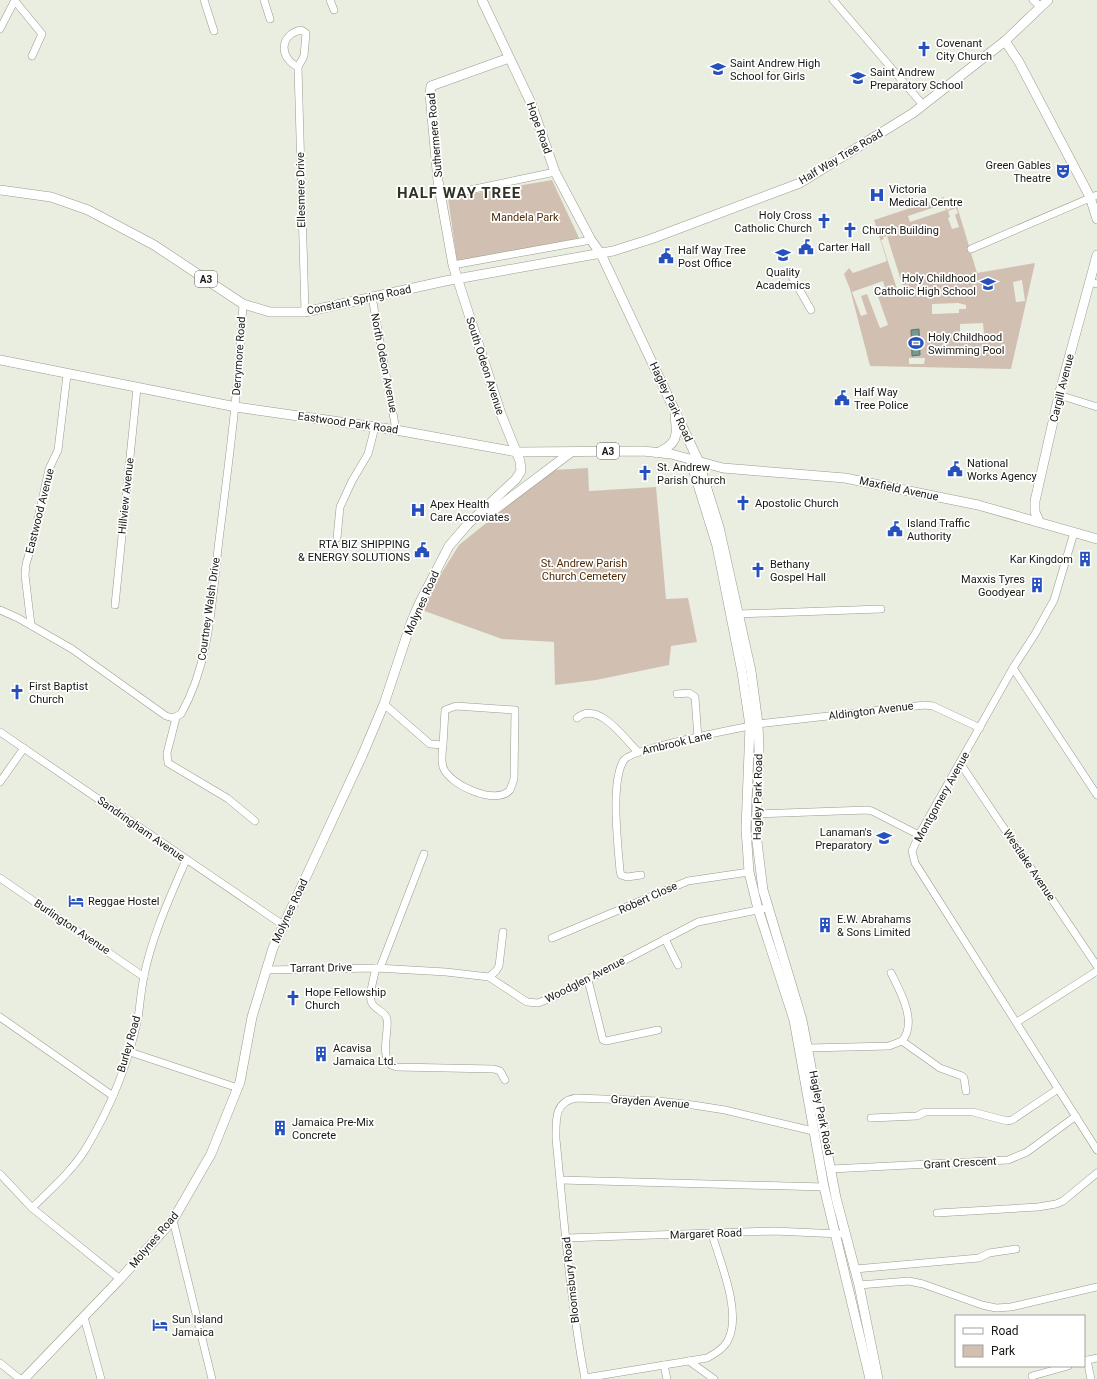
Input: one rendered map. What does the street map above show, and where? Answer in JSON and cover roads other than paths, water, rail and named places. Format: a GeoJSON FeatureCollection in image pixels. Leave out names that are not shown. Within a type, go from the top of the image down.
{"type":"FeatureCollection","features":[{"type":"Feature","properties":{"kind":"main road","name":"Hope Road"},"geometry":{"type":"LineString","coordinates":[[482,0],[538,120],[555,172],[591,240],[601,254]]}},
{"type":"Feature","properties":{"kind":"main road","name":"Half Way Tree Road"},"geometry":{"type":"LineString","coordinates":[[601,254],[651,239],[800,183],[907,117],[1005,41],[1048,0]]}},
{"type":"Feature","properties":{"kind":"main road"},"geometry":{"type":"LineString","coordinates":[[1005,41],[1019,62],[1094,196],[1097,218]]}},
{"type":"Feature","properties":{"kind":"main road","name":"Suthermere Road"},"geometry":{"type":"LineString","coordinates":[[457,278],[453,265],[441,196],[430,94],[431,86],[509,58]]}},
{"type":"Feature","properties":{"kind":"main road","name":"Constant Spring Road"},"geometry":{"type":"LineString","coordinates":[[0,190],[51,197],[88,210],[154,245],[243,304],[270,312],[305,312],[457,278],[601,254]]}},
{"type":"Feature","properties":{"kind":"main road","name":"Hagley Park Road"},"geometry":{"type":"LineString","coordinates":[[601,254],[672,403],[720,527],[751,671],[757,814],[756,834],[767,908],[802,1020],[809,1048],[836,1198],[859,1285],[878,1379]]}},
{"type":"Feature","properties":{"kind":"main road","name":"Cargill Avenue"},"geometry":{"type":"LineString","coordinates":[[1038,521],[1034,507],[1059,395],[1094,283],[1097,255]]}},
{"type":"Feature","properties":{"kind":"main road","name":"South Odeon Avenue"},"geometry":{"type":"LineString","coordinates":[[444,555],[449,546],[468,524],[519,475],[521,466],[517,452],[501,414],[457,278]]}},
{"type":"Feature","properties":{"kind":"main road","name":"Eastwood Park Road"},"geometry":{"type":"LineString","coordinates":[[0,360],[67,375],[236,407],[396,430],[517,452],[570,453],[603,451],[657,453],[694,460]]}},
{"type":"Feature","properties":{"kind":"main road"},"geometry":{"type":"LineString","coordinates":[[657,453],[668,448],[676,438],[676,426],[672,403]]}},
{"type":"Feature","properties":{"kind":"main road","name":"Molynes Road"},"geometry":{"type":"LineString","coordinates":[[24,1379],[120,1280],[173,1220],[211,1154],[238,1088],[252,1017],[266,970],[282,925],[362,756],[384,704],[411,623],[444,555],[492,511],[570,453]]}},
{"type":"Feature","properties":{"kind":"main road","name":"Hagley Park Road"},"geometry":{"type":"LineString","coordinates":[[694,460],[718,554],[754,725],[746,829],[749,872],[758,910],[794,1020],[824,1187],[870,1379]]}},
{"type":"Feature","properties":{"kind":"main road","name":"Maxfield Avenue"},"geometry":{"type":"LineString","coordinates":[[694,460],[723,468],[860,481],[978,505],[1097,539]]}},
{"type":"Feature","properties":{"kind":"street"},"geometry":{"type":"LineString","coordinates":[[204,0],[214,31]]}},
{"type":"Feature","properties":{"kind":"street"},"geometry":{"type":"LineString","coordinates":[[264,0],[270,19]]}},
{"type":"Feature","properties":{"kind":"street"},"geometry":{"type":"LineString","coordinates":[[330,0],[334,10]]}},
{"type":"Feature","properties":{"kind":"street"},"geometry":{"type":"LineString","coordinates":[[833,0],[923,105]]}},
{"type":"Feature","properties":{"kind":"street"},"geometry":{"type":"LineString","coordinates":[[1033,0],[1041,7]]}},
{"type":"Feature","properties":{"kind":"street"},"geometry":{"type":"LineString","coordinates":[[0,29],[15,1],[42,34],[32,56]]}},
{"type":"Feature","properties":{"kind":"street","name":"Ellesmere Drive"},"geometry":{"type":"LineString","coordinates":[[298,67],[290,63],[285,55],[285,45],[287,37],[292,32],[301,30],[306,33],[304,56],[298,67],[305,312]]}},
{"type":"Feature","properties":{"kind":"street"},"geometry":{"type":"LineString","coordinates":[[441,196],[555,172]]}},
{"type":"Feature","properties":{"kind":"street"},"geometry":{"type":"LineString","coordinates":[[971,249],[1003,237],[1094,196]]}},
{"type":"Feature","properties":{"kind":"street"},"geometry":{"type":"LineString","coordinates":[[453,265],[591,240]]}},
{"type":"Feature","properties":{"kind":"street"},"geometry":{"type":"LineString","coordinates":[[790,273],[811,310]]}},
{"type":"Feature","properties":{"kind":"street","name":"North Odeon Avenue"},"geometry":{"type":"LineString","coordinates":[[372,297],[396,430]]}},
{"type":"Feature","properties":{"kind":"street","name":"Derrymore Road"},"geometry":{"type":"LineString","coordinates":[[236,407],[243,304]]}},
{"type":"Feature","properties":{"kind":"street","name":"Eastwood Avenue"},"geometry":{"type":"LineString","coordinates":[[31,625],[26,564],[33,541],[49,470],[58,450],[67,375]]}},
{"type":"Feature","properties":{"kind":"street","name":"Hillview Avenue"},"geometry":{"type":"LineString","coordinates":[[115,605],[137,388]]}},
{"type":"Feature","properties":{"kind":"street"},"geometry":{"type":"LineString","coordinates":[[1059,395],[1097,407]]}},
{"type":"Feature","properties":{"kind":"street","name":"Courtney Walsh Drive"},"geometry":{"type":"LineString","coordinates":[[176,718],[182,714],[194,685],[206,644],[236,407]]}},
{"type":"Feature","properties":{"kind":"street"},"geometry":{"type":"LineString","coordinates":[[337,538],[340,507],[352,481],[368,454],[375,427]]}},
{"type":"Feature","properties":{"kind":"street","name":"Montgomery Avenue"},"geometry":{"type":"LineString","coordinates":[[1073,536],[1054,600],[1035,634],[1013,668],[919,835],[912,851],[914,863],[1017,1022],[1097,1150]]}},
{"type":"Feature","properties":{"kind":"street"},"geometry":{"type":"LineString","coordinates":[[739,614],[881,609]]}},
{"type":"Feature","properties":{"kind":"street"},"geometry":{"type":"LineString","coordinates":[[0,610],[31,625],[72,649],[166,716],[176,718],[167,753],[168,762],[227,798],[255,821]]}},
{"type":"Feature","properties":{"kind":"street"},"geometry":{"type":"LineString","coordinates":[[1013,668],[1097,795]]}},
{"type":"Feature","properties":{"kind":"street"},"geometry":{"type":"LineString","coordinates":[[677,694],[689,693],[694,697],[698,738]]}},
{"type":"Feature","properties":{"kind":"street"},"geometry":{"type":"LineString","coordinates":[[384,704],[430,744],[442,745]]}},
{"type":"Feature","properties":{"kind":"street","name":"Aldington Avenue"},"geometry":{"type":"LineString","coordinates":[[754,725],[925,705],[933,706],[980,728]]}},
{"type":"Feature","properties":{"kind":"street"},"geometry":{"type":"LineString","coordinates":[[456,706],[516,710],[514,778],[510,790],[503,795],[477,792],[455,782],[443,768],[442,745],[445,710],[450,707],[456,706]]}},
{"type":"Feature","properties":{"kind":"street"},"geometry":{"type":"LineString","coordinates":[[577,718],[587,713],[599,715],[638,752]]}},
{"type":"Feature","properties":{"kind":"street","name":"Ambrook Lane"},"geometry":{"type":"LineString","coordinates":[[641,875],[627,877],[621,875],[616,822],[617,790],[622,765],[628,756],[638,752],[754,725]]}},
{"type":"Feature","properties":{"kind":"street","name":"Sandringham Avenue"},"geometry":{"type":"LineString","coordinates":[[0,732],[282,925]]}},
{"type":"Feature","properties":{"kind":"street"},"geometry":{"type":"LineString","coordinates":[[0,782],[24,748]]}},
{"type":"Feature","properties":{"kind":"street","name":"Westlake Avenue"},"geometry":{"type":"LineString","coordinates":[[960,763],[1097,966]]}},
{"type":"Feature","properties":{"kind":"street"},"geometry":{"type":"LineString","coordinates":[[757,814],[867,810],[872,811],[919,835]]}},
{"type":"Feature","properties":{"kind":"street"},"geometry":{"type":"LineString","coordinates":[[424,854],[378,968],[371,1000],[373,1006],[382,1011],[386,1018],[386,1051],[391,1065],[397,1067],[494,1069],[500,1071],[505,1080]]}},
{"type":"Feature","properties":{"kind":"street","name":"Burley Road"},"geometry":{"type":"LineString","coordinates":[[32,1208],[66,1174],[84,1151],[104,1117],[130,1052],[138,1018],[144,977],[169,900],[186,860]]}},
{"type":"Feature","properties":{"kind":"street","name":"Robert Close"},"geometry":{"type":"LineString","coordinates":[[552,938],[688,881],[749,872]]}},
{"type":"Feature","properties":{"kind":"street","name":"Burlington Avenue"},"geometry":{"type":"LineString","coordinates":[[0,878],[144,977]]}},
{"type":"Feature","properties":{"kind":"street","name":"Woodglen Avenue"},"geometry":{"type":"LineString","coordinates":[[489,977],[522,1000],[532,1003],[544,1001],[588,980],[698,922],[767,908]]}},
{"type":"Feature","properties":{"kind":"street"},"geometry":{"type":"LineString","coordinates":[[378,968],[489,977],[499,966],[503,932]]}},
{"type":"Feature","properties":{"kind":"street"},"geometry":{"type":"LineString","coordinates":[[665,939],[678,965]]}},
{"type":"Feature","properties":{"kind":"street","name":"Tarrant Drive"},"geometry":{"type":"LineString","coordinates":[[266,970],[378,968]]}},
{"type":"Feature","properties":{"kind":"street"},"geometry":{"type":"LineString","coordinates":[[1017,1022],[1097,972]]}},
{"type":"Feature","properties":{"kind":"street"},"geometry":{"type":"LineString","coordinates":[[809,1048],[889,1046],[902,1041],[908,1028],[906,1008],[903,997],[891,973]]}},
{"type":"Feature","properties":{"kind":"street"},"geometry":{"type":"LineString","coordinates":[[588,980],[603,1040],[606,1042],[658,1030]]}},
{"type":"Feature","properties":{"kind":"street"},"geometry":{"type":"LineString","coordinates":[[0,1017],[113,1096]]}},
{"type":"Feature","properties":{"kind":"street"},"geometry":{"type":"LineString","coordinates":[[902,1041],[940,1068],[962,1076],[964,1078],[966,1091]]}},
{"type":"Feature","properties":{"kind":"street"},"geometry":{"type":"LineString","coordinates":[[130,1052],[238,1088]]}},
{"type":"Feature","properties":{"kind":"street"},"geometry":{"type":"LineString","coordinates":[[871,1118],[918,1116],[925,1112],[973,1112],[1007,1121],[1012,1120],[1058,1089]]}},
{"type":"Feature","properties":{"kind":"street","name":"Grayden Avenue"},"geometry":{"type":"LineString","coordinates":[[560,1180],[556,1123],[561,1104],[572,1099],[659,1101],[693,1105],[725,1110],[814,1131]]}},
{"type":"Feature","properties":{"kind":"street","name":"Grant Crescent"},"geometry":{"type":"LineString","coordinates":[[831,1169],[1008,1160],[1027,1152],[1076,1116]]}},
{"type":"Feature","properties":{"kind":"street"},"geometry":{"type":"LineString","coordinates":[[937,1213],[1038,1207],[1056,1204],[1063,1201],[1097,1173]]}},
{"type":"Feature","properties":{"kind":"street"},"geometry":{"type":"LineString","coordinates":[[0,1174],[32,1208],[120,1280]]}},
{"type":"Feature","properties":{"kind":"street"},"geometry":{"type":"LineString","coordinates":[[560,1180],[824,1187]]}},
{"type":"Feature","properties":{"kind":"street","name":"Bloomsbury Road"},"geometry":{"type":"LineString","coordinates":[[560,1180],[577,1337],[585,1378]]}},
{"type":"Feature","properties":{"kind":"street"},"geometry":{"type":"LineString","coordinates":[[173,1220],[212,1379]]}},
{"type":"Feature","properties":{"kind":"street","name":"Margaret Road"},"geometry":{"type":"LineString","coordinates":[[566,1238],[774,1231],[846,1234]]}},
{"type":"Feature","properties":{"kind":"street"},"geometry":{"type":"LineString","coordinates":[[585,1378],[707,1358],[721,1350],[729,1338],[732,1324],[730,1298],[712,1234]]}},
{"type":"Feature","properties":{"kind":"street"},"geometry":{"type":"LineString","coordinates":[[855,1269],[978,1258],[989,1253],[1016,1249]]}},
{"type":"Feature","properties":{"kind":"street"},"geometry":{"type":"LineString","coordinates":[[859,1285],[909,1281],[923,1284],[982,1306],[996,1308],[1011,1307],[1097,1287]]}},
{"type":"Feature","properties":{"kind":"street"},"geometry":{"type":"LineString","coordinates":[[84,1317],[101,1379]]}},
{"type":"Feature","properties":{"kind":"street"},"geometry":{"type":"LineString","coordinates":[[1091,1379],[1085,1361],[1097,1358]]}},
{"type":"Feature","properties":{"kind":"street"},"geometry":{"type":"LineString","coordinates":[[689,1361],[714,1379]]}},
{"type":"Feature","properties":{"kind":"street"},"geometry":{"type":"LineString","coordinates":[[0,1363],[20,1379]]}},
{"type":"Feature","properties":{"kind":"street"},"geometry":{"type":"LineString","coordinates":[[664,1365],[667,1379]]}},
{"type":"Feature","properties":{"kind":"street"},"geometry":{"type":"LineString","coordinates":[[1032,1376],[1064,1367]]}},
{"type":"Feature","properties":{"kind":"water","name":"Holy Childhood Swimming Pool"},"geometry":{"type":"Polygon","coordinates":[[[919,329],[920,355],[912,356],[911,330],[919,329]]]}},
{"type":"Feature","properties":{"kind":"place","name":"Covenant City Church"},"geometry":{"type":"Point","coordinates":[924,49]}},
{"type":"Feature","properties":{"kind":"place","name":"Saint Andrew High School for Girls"},"geometry":{"type":"Point","coordinates":[718,69]}},
{"type":"Feature","properties":{"kind":"place","name":"Saint Andrew Preparatory School"},"geometry":{"type":"Point","coordinates":[858,78]}},
{"type":"Feature","properties":{"kind":"place","name":"Green Gables Theatre"},"geometry":{"type":"Point","coordinates":[1063,171]}},
{"type":"Feature","properties":{"kind":"place","name":"Victoria Medical Centre"},"geometry":{"type":"Point","coordinates":[877,195]}},
{"type":"Feature","properties":{"kind":"place","name":"Holy Cross Catholic Church"},"geometry":{"type":"Point","coordinates":[824,221]}},
{"type":"Feature","properties":{"kind":"place","name":"Church Building"},"geometry":{"type":"Point","coordinates":[850,230]}},
{"type":"Feature","properties":{"kind":"place","name":"Carter Hall"},"geometry":{"type":"Point","coordinates":[806,247]}},
{"type":"Feature","properties":{"kind":"place","name":"Quality Academics"},"geometry":{"type":"Point","coordinates":[783,255]}},
{"type":"Feature","properties":{"kind":"place","name":"Half Way Tree Post Office"},"geometry":{"type":"Point","coordinates":[666,256]}},
{"type":"Feature","properties":{"kind":"place","name":"Holy Childhood Catholic High School"},"geometry":{"type":"Point","coordinates":[988,284]}},
{"type":"Feature","properties":{"kind":"place","name":"Holy Childhood Swimming Pool"},"geometry":{"type":"Point","coordinates":[916,343]}},
{"type":"Feature","properties":{"kind":"place","name":"Half Way Tree Police"},"geometry":{"type":"Point","coordinates":[842,398]}},
{"type":"Feature","properties":{"kind":"place","name":"National Works Agency"},"geometry":{"type":"Point","coordinates":[955,469]}},
{"type":"Feature","properties":{"kind":"place","name":"St. Andrew Parish Church"},"geometry":{"type":"Point","coordinates":[645,473]}},
{"type":"Feature","properties":{"kind":"place","name":"Apostolic Church"},"geometry":{"type":"Point","coordinates":[743,503]}},
{"type":"Feature","properties":{"kind":"place","name":"Apex Health Care Accoviates"},"geometry":{"type":"Point","coordinates":[418,510]}},
{"type":"Feature","properties":{"kind":"place","name":"Island Traffic Authority"},"geometry":{"type":"Point","coordinates":[895,529]}},
{"type":"Feature","properties":{"kind":"place","name":"RTA BIZ SHIPPING & ENERGY SOLUTIONS"},"geometry":{"type":"Point","coordinates":[422,550]}},
{"type":"Feature","properties":{"kind":"place","name":"Kar Kingdom"},"geometry":{"type":"Point","coordinates":[1085,559]}},
{"type":"Feature","properties":{"kind":"place","name":"Bethany Gospel Hall"},"geometry":{"type":"Point","coordinates":[758,570]}},
{"type":"Feature","properties":{"kind":"place","name":"Maxxis Tyres Goodyear"},"geometry":{"type":"Point","coordinates":[1037,585]}},
{"type":"Feature","properties":{"kind":"place","name":"First Baptist Church"},"geometry":{"type":"Point","coordinates":[17,692]}},
{"type":"Feature","properties":{"kind":"place","name":"Lanaman's Preparatory"},"geometry":{"type":"Point","coordinates":[884,838]}},
{"type":"Feature","properties":{"kind":"place","name":"Reggae Hostel"},"geometry":{"type":"Point","coordinates":[76,901]}},
{"type":"Feature","properties":{"kind":"place","name":"E.W. Abrahams & Sons Limited"},"geometry":{"type":"Point","coordinates":[825,925]}},
{"type":"Feature","properties":{"kind":"place","name":"Hope Fellowship Church"},"geometry":{"type":"Point","coordinates":[293,998]}},
{"type":"Feature","properties":{"kind":"place","name":"Acavisa Jamaica Ltd."},"geometry":{"type":"Point","coordinates":[321,1054]}},
{"type":"Feature","properties":{"kind":"place","name":"Jamaica Pre-Mix Concrete"},"geometry":{"type":"Point","coordinates":[280,1128]}},
{"type":"Feature","properties":{"kind":"place","name":"Sun Island Jamaica"},"geometry":{"type":"Point","coordinates":[160,1325]}},
{"type":"Feature","properties":{"kind":"district","name":"HALF WAY TREE"},"geometry":{"type":"Point","coordinates":[459,193]}},
{"type":"Feature","properties":{"kind":"park label","name":"Mandela Park"},"geometry":{"type":"Point","coordinates":[525,217]}},
{"type":"Feature","properties":{"kind":"park label","name":"St. Andrew Parish Church Cemetery"},"geometry":{"type":"Point","coordinates":[584,569]}}]}
